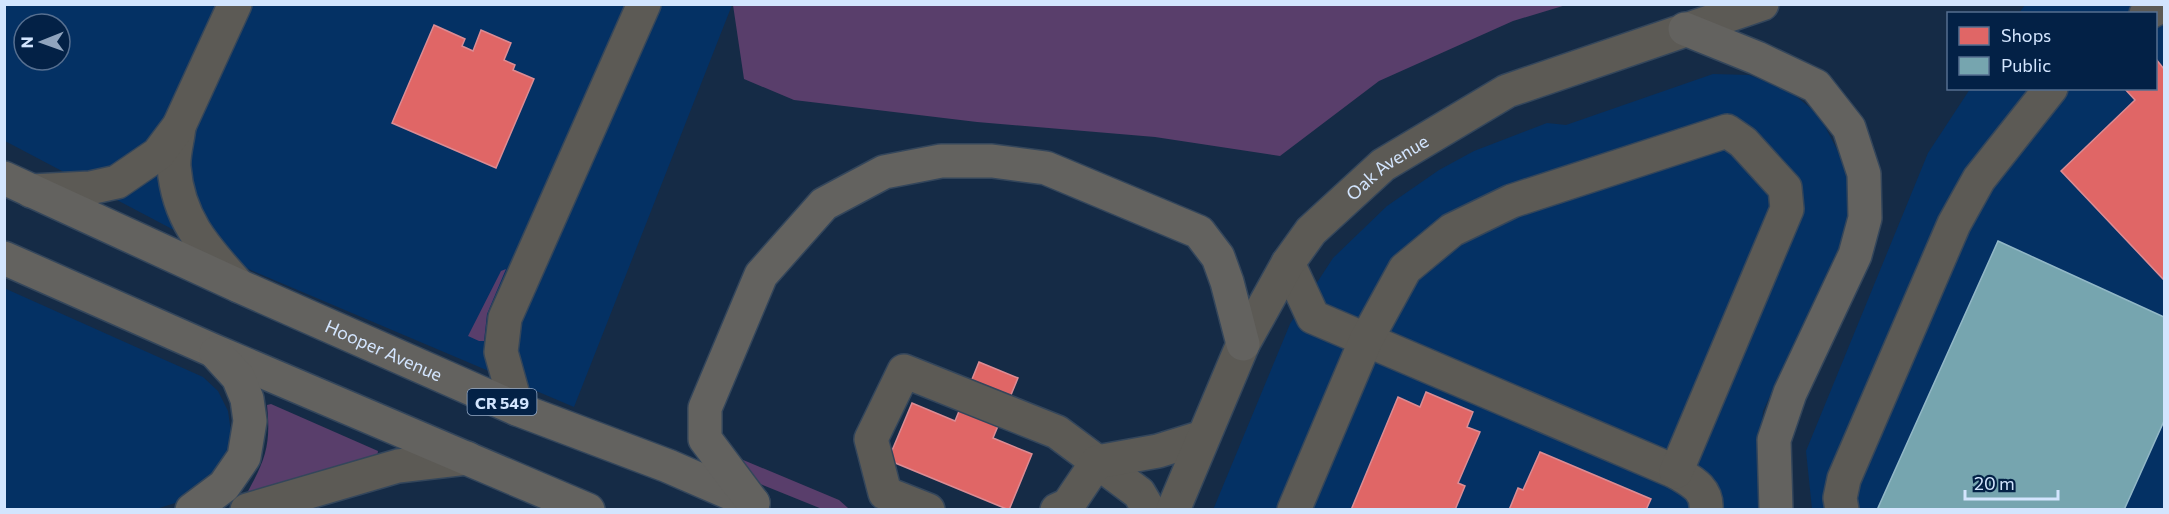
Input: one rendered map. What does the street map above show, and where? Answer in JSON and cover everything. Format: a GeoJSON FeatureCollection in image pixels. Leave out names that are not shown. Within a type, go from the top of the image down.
{"type":"FeatureCollection","features":[{"type":"Feature","properties":{"kind":"main road"},"geometry":{"type":"LineString","coordinates":[[1686,29],[1757,58],[1816,86],[1849,128],[1864,174],[1865,218],[1855,255],[1790,393],[1774,440],[1776,510]]}},
{"type":"Feature","properties":{"kind":"main road"},"geometry":{"type":"LineString","coordinates":[[761,506],[705,439],[705,408],[761,274],[824,204],[884,172],[941,161],[992,161],[1046,168],[1198,232],[1218,257],[1243,344]]}},
{"type":"Feature","properties":{"kind":"main road","name":"Hooper Avenue"},"geometry":{"type":"LineString","coordinates":[[18,185],[517,409],[668,466],[761,506]]}},
{"type":"Feature","properties":{"kind":"main road"},"geometry":{"type":"LineString","coordinates":[[4,258],[579,508]]}},
{"type":"Feature","properties":{"kind":"main road"},"geometry":{"type":"LineString","coordinates":[[192,510],[224,486],[244,458],[250,421],[248,399],[238,377],[212,350]]}},
{"type":"Feature","properties":{"kind":"street"},"geometry":{"type":"LineString","coordinates":[[18,185],[90,188],[117,182],[159,154],[179,126],[235,4]]}},
{"type":"Feature","properties":{"kind":"street"},"geometry":{"type":"LineString","coordinates":[[517,409],[501,352],[505,318],[644,4]]}},
{"type":"Feature","properties":{"kind":"street","name":"Oak Avenue"},"geometry":{"type":"LineString","coordinates":[[1173,510],[1243,344],[1288,262],[1311,231],[1383,165],[1507,91],[1762,4]]}},
{"type":"Feature","properties":{"kind":"street"},"geometry":{"type":"LineString","coordinates":[[2150,12],[2164,5]]}},
{"type":"Feature","properties":{"kind":"street"},"geometry":{"type":"LineString","coordinates":[[1842,510],[1840,498],[1844,479],[1954,224],[1978,179],[2049,90]]}},
{"type":"Feature","properties":{"kind":"street"},"geometry":{"type":"LineString","coordinates":[[179,126],[174,166],[182,211],[200,242],[239,286]]}},
{"type":"Feature","properties":{"kind":"street"},"geometry":{"type":"LineString","coordinates":[[1294,510],[1366,340],[1406,269],[1452,230],[1512,201],[1727,131],[1743,142],[1785,188],[1787,209],[1676,472]]}},
{"type":"Feature","properties":{"kind":"street"},"geometry":{"type":"LineString","coordinates":[[1288,262],[1313,317],[1676,472],[1698,484],[1707,502],[1706,510]]}},
{"type":"Feature","properties":{"kind":"street"},"geometry":{"type":"LineString","coordinates":[[928,510],[876,501],[871,439],[904,371],[1057,432],[1139,493],[1149,510]]}},
{"type":"Feature","properties":{"kind":"street"},"geometry":{"type":"LineString","coordinates":[[1057,510],[1068,505],[1096,462],[1158,451],[1203,438]]}},
{"type":"Feature","properties":{"kind":"street"},"geometry":{"type":"LineString","coordinates":[[248,510],[322,499],[398,466],[467,458]]}},
{"type":"Feature","properties":{"kind":"shaded area"},"geometry":{"type":"Polygon","coordinates":[[[733,4],[1566,5],[1513,21],[1379,81],[1280,156],[1155,137],[977,122],[794,100],[744,79],[733,4]]]}},
{"type":"Feature","properties":{"kind":"shaded area"},"geometry":{"type":"Polygon","coordinates":[[[4,5],[732,5],[574,407],[246,268],[5,141],[4,5]]]}},
{"type":"Feature","properties":{"kind":"shaded area"},"geometry":{"type":"Polygon","coordinates":[[[2025,5],[2164,5],[2164,509],[1812,509],[1806,451],[1928,153],[1969,90],[2157,90],[2157,12],[2020,12],[2025,5]]]}},
{"type":"Feature","properties":{"kind":"shaded area"},"geometry":{"type":"Polygon","coordinates":[[[1713,74],[1749,75],[1787,89],[1819,115],[1843,161],[1851,201],[1843,240],[1763,411],[1757,476],[1762,509],[1213,510],[1290,324],[1333,258],[1387,206],[1439,170],[1474,151],[1547,123],[1566,125],[1713,74]]]}},
{"type":"Feature","properties":{"kind":"shaded area"},"geometry":{"type":"Polygon","coordinates":[[[506,269],[487,314],[484,341],[468,336],[501,271],[506,269]]]}},
{"type":"Feature","properties":{"kind":"shaded area"},"geometry":{"type":"Polygon","coordinates":[[[4,288],[203,377],[218,391],[228,411],[231,432],[229,455],[220,473],[185,500],[156,509],[5,509],[4,288]]]}},
{"type":"Feature","properties":{"kind":"shaded area"},"geometry":{"type":"Polygon","coordinates":[[[271,404],[378,451],[377,457],[247,493],[266,451],[267,405],[271,404]]]}},
{"type":"Feature","properties":{"kind":"shaded area"},"geometry":{"type":"Polygon","coordinates":[[[729,454],[839,500],[848,508],[822,509],[758,483],[729,454]]]}},
{"type":"Feature","properties":{"kind":"building: Shops"},"geometry":{"type":"Polygon","coordinates":[[[434,25],[465,39],[462,46],[473,51],[481,30],[511,43],[504,60],[515,65],[513,70],[534,79],[496,168],[392,123],[434,25]]]}},
{"type":"Feature","properties":{"kind":"building: Shops"},"geometry":{"type":"Polygon","coordinates":[[[2157,60],[2164,69],[2164,280],[2061,171],[2135,100],[2126,90],[2157,90],[2157,60]]]}},
{"type":"Feature","properties":{"kind":"building: Shops"},"geometry":{"type":"Polygon","coordinates":[[[979,362],[1018,378],[993,438],[1032,454],[1009,510],[888,460],[912,403],[955,421],[979,362]]]}},
{"type":"Feature","properties":{"kind":"building: Shops"},"geometry":{"type":"Polygon","coordinates":[[[1426,392],[1473,412],[1467,427],[1480,432],[1458,483],[1465,486],[1455,510],[1351,510],[1398,397],[1420,407],[1426,392]]]}},
{"type":"Feature","properties":{"kind":"building: Shops"},"geometry":{"type":"Polygon","coordinates":[[[1540,452],[1651,499],[1646,510],[1509,510],[1518,488],[1523,490],[1540,452]]]}},
{"type":"Feature","properties":{"kind":"building: Public"},"geometry":{"type":"Polygon","coordinates":[[[1998,241],[2164,317],[2164,421],[2124,510],[1877,510],[1998,241]]]}}]}
